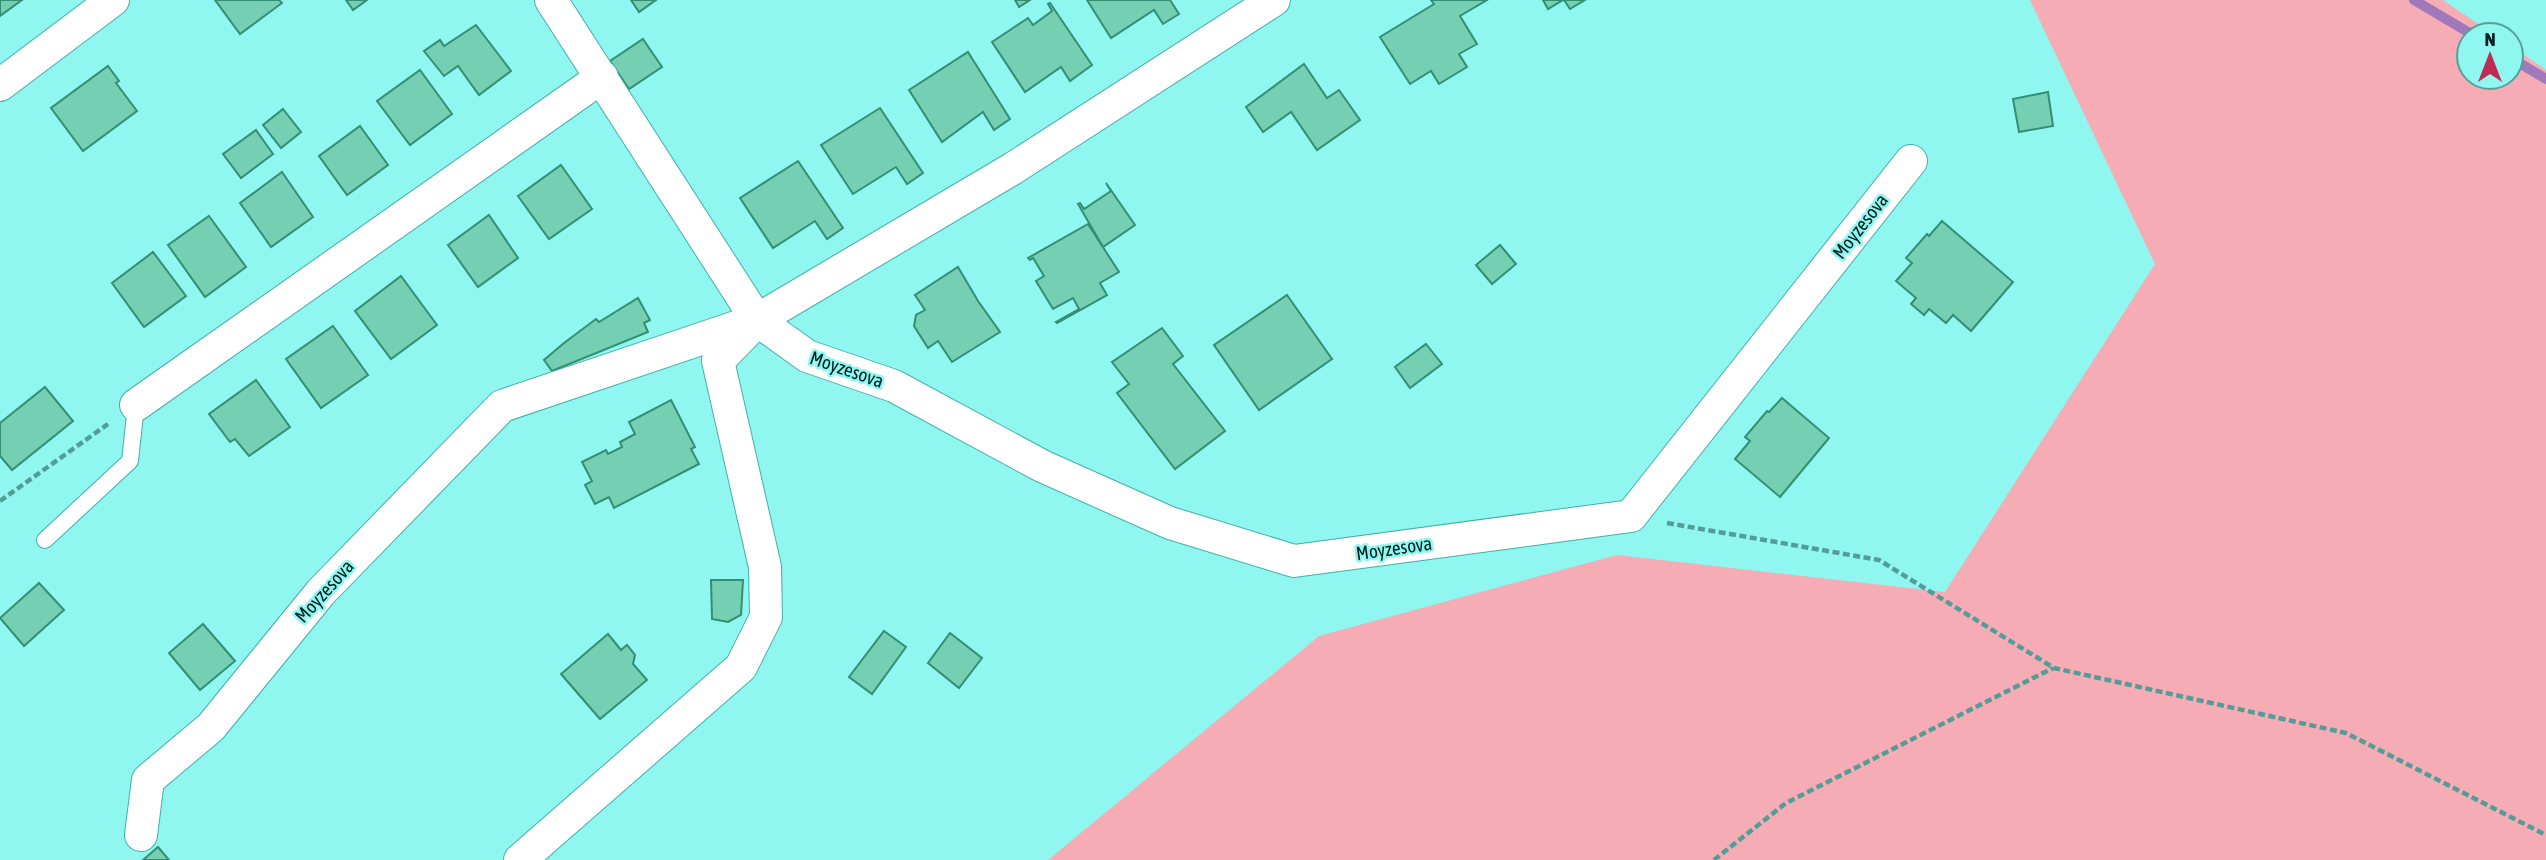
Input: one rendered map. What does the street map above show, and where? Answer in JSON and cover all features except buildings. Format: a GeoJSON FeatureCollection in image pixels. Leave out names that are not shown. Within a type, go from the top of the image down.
{"type":"FeatureCollection","features":[{"type":"Feature","properties":{"kind":"street"},"geometry":{"type":"LineString","coordinates":[[0,85],[113,0]]}},
{"type":"Feature","properties":{"kind":"street","name":"Moyzesova"},"geometry":{"type":"LineString","coordinates":[[551,0],[757,320],[807,356],[894,386],[1042,466],[1170,523],[1294,561],[1631,516],[1911,161]]}},
{"type":"Feature","properties":{"kind":"street","name":"Moyzesova"},"geometry":{"type":"LineString","coordinates":[[141,835],[148,780],[211,727],[321,592],[502,406],[757,320],[1012,169],[1274,0]]}},
{"type":"Feature","properties":{"kind":"street"},"geometry":{"type":"LineString","coordinates":[[136,405],[602,77]]}},
{"type":"Feature","properties":{"kind":"street","name":"Moyzesova"},"geometry":{"type":"LineString","coordinates":[[520,860],[741,667],[766,617],[765,567],[718,361],[757,320]]}},
{"type":"Feature","properties":{"kind":"lane"},"geometry":{"type":"LineString","coordinates":[[45,540],[130,461],[136,405]]}},
{"type":"Feature","properties":{"kind":"path"},"geometry":{"type":"LineString","coordinates":[[0,501],[136,405]]}},
{"type":"Feature","properties":{"kind":"path"},"geometry":{"type":"LineString","coordinates":[[1631,516],[1879,560],[2054,668],[2346,733],[2546,835]]}},
{"type":"Feature","properties":{"kind":"path"},"geometry":{"type":"LineString","coordinates":[[1714,860],[1786,803],[2054,668]]}},
{"type":"Feature","properties":{"kind":"shaded area"},"geometry":{"type":"Polygon","coordinates":[[[2030,0],[2443,0],[2474,21],[2455,21],[2455,91],[2525,91],[2525,56],[2546,70],[2546,860],[1048,860],[1319,636],[1617,555],[1945,592],[2155,264],[2030,0]]]}},
{"type":"Feature","properties":{"kind":"waterway"},"geometry":{"type":"LineString","coordinates":[[2414,0],[2455,24]]}},
{"type":"Feature","properties":{"kind":"waterway"},"geometry":{"type":"LineString","coordinates":[[2525,66],[2546,79]]}}]}
